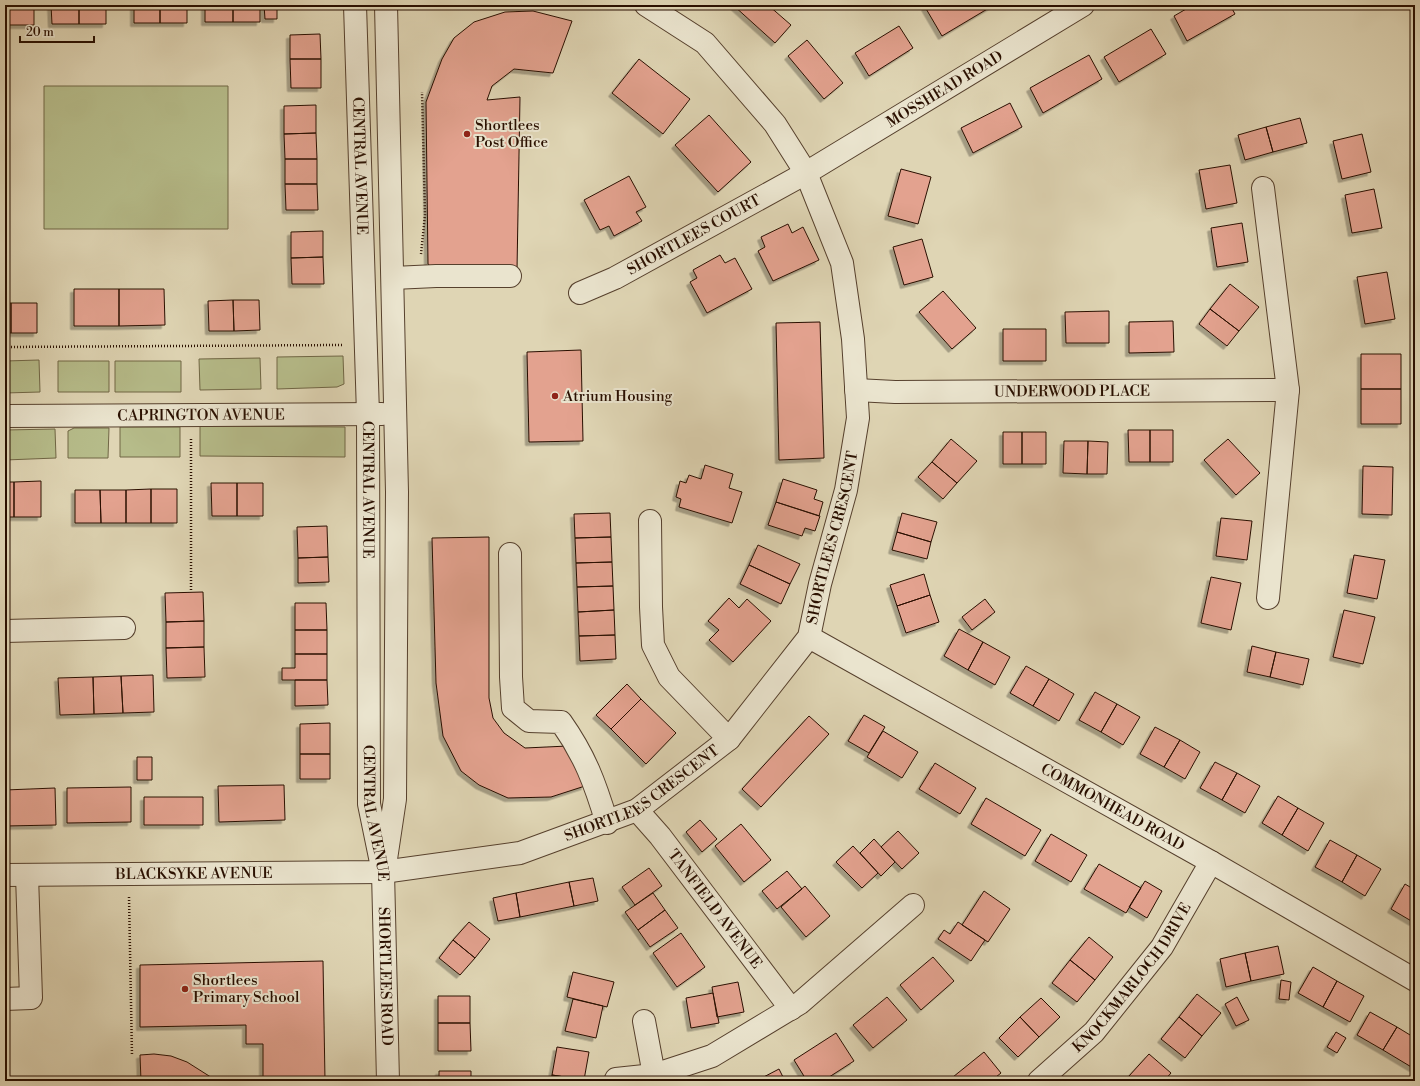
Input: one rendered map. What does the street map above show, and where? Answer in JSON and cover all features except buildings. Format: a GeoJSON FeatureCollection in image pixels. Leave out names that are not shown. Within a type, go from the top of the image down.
{"type":"FeatureCollection","features":[{"type":"Feature","properties":{"kind":"street","name":"CENTRAL AVENUE"},"geometry":{"type":"LineString","coordinates":[[355,5],[368,414],[369,804],[383,872]]}},
{"type":"Feature","properties":{"kind":"street","name":"CENTRAL AVENUE"},"geometry":{"type":"LineString","coordinates":[[383,872],[395,799],[397,414],[386,5]]}},
{"type":"Feature","properties":{"kind":"street","name":"SHORTLEES CRESCENT"},"geometry":{"type":"LineString","coordinates":[[383,872],[520,853],[637,810],[729,739],[809,637],[820,584],[846,490],[858,418],[852,339],[842,263],[806,173],[775,124],[704,43],[646,5]]}},
{"type":"Feature","properties":{"kind":"street","name":"MOSSHEAD ROAD"},"geometry":{"type":"LineString","coordinates":[[806,173],[1083,5]]}},
{"type":"Feature","properties":{"kind":"street","name":"SHORTLEES COURT"},"geometry":{"type":"LineString","coordinates":[[580,293],[615,278],[806,173]]}},
{"type":"Feature","properties":{"kind":"street"},"geometry":{"type":"LineString","coordinates":[[1263,188],[1288,390],[1268,598]]}},
{"type":"Feature","properties":{"kind":"street"},"geometry":{"type":"LineString","coordinates":[[394,278],[510,276]]}},
{"type":"Feature","properties":{"kind":"street","name":"UNDERWOOD PLACE"},"geometry":{"type":"LineString","coordinates":[[856,390],[895,392],[1288,390]]}},
{"type":"Feature","properties":{"kind":"street","name":"CAPRINGTON AVENUE"},"geometry":{"type":"LineString","coordinates":[[5,416],[397,414]]}},
{"type":"Feature","properties":{"kind":"street"},"geometry":{"type":"LineString","coordinates":[[650,521],[653,645],[669,678],[729,739]]}},
{"type":"Feature","properties":{"kind":"street"},"geometry":{"type":"LineString","coordinates":[[510,554],[511,678],[513,708],[529,721],[561,722],[577,745],[594,780],[607,822]]}},
{"type":"Feature","properties":{"kind":"street"},"geometry":{"type":"LineString","coordinates":[[5,631],[124,628]]}},
{"type":"Feature","properties":{"kind":"street","name":"COMMONHEAD ROAD"},"geometry":{"type":"LineString","coordinates":[[809,637],[1211,862],[1415,980]]}},
{"type":"Feature","properties":{"kind":"street","name":"TANFIELD AVENUE"},"geometry":{"type":"LineString","coordinates":[[637,810],[660,836],[791,1009]]}},
{"type":"Feature","properties":{"kind":"street","name":"KNOCKMARLOCH DRIVE"},"geometry":{"type":"LineString","coordinates":[[1039,1081],[1094,1032],[1162,947],[1211,862]]}},
{"type":"Feature","properties":{"kind":"street","name":"BLACKSYKE AVENUE"},"geometry":{"type":"LineString","coordinates":[[5,875],[383,872]]}},
{"type":"Feature","properties":{"kind":"street","name":"SHORTLEES ROAD"},"geometry":{"type":"LineString","coordinates":[[383,872],[388,1081]]}},
{"type":"Feature","properties":{"kind":"street"},"geometry":{"type":"LineString","coordinates":[[5,998],[31,998],[27,875]]}},
{"type":"Feature","properties":{"kind":"street"},"geometry":{"type":"LineString","coordinates":[[616,1079],[654,1075],[712,1056],[800,1003],[913,905]]}},
{"type":"Feature","properties":{"kind":"street"},"geometry":{"type":"LineString","coordinates":[[644,1021],[654,1075]]}},
{"type":"Feature","properties":{"kind":"path"},"geometry":{"type":"LineString","coordinates":[[419,277],[425,215],[422,92]]}},
{"type":"Feature","properties":{"kind":"path"},"geometry":{"type":"LineString","coordinates":[[5,347],[341,346],[365,325]]}},
{"type":"Feature","properties":{"kind":"path"},"geometry":{"type":"LineString","coordinates":[[191,415],[191,590]]}},
{"type":"Feature","properties":{"kind":"path"},"geometry":{"type":"LineString","coordinates":[[128,874],[132,1056]]}},
{"type":"Feature","properties":{"kind":"green space"},"geometry":{"type":"Polygon","coordinates":[[[44,86],[228,86],[228,229],[44,229],[44,86]]]}},
{"type":"Feature","properties":{"kind":"green space"},"geometry":{"type":"Polygon","coordinates":[[[343,356],[344,384],[337,387],[277,389],[277,357],[343,356]]]}},
{"type":"Feature","properties":{"kind":"green space"},"geometry":{"type":"Polygon","coordinates":[[[260,358],[261,389],[200,390],[199,359],[260,358]]]}},
{"type":"Feature","properties":{"kind":"green space"},"geometry":{"type":"Polygon","coordinates":[[[39,360],[40,392],[5,393],[5,361],[39,360]]]}},
{"type":"Feature","properties":{"kind":"green space"},"geometry":{"type":"Polygon","coordinates":[[[58,361],[109,361],[109,392],[58,392],[58,361]]]}},
{"type":"Feature","properties":{"kind":"green space"},"geometry":{"type":"Polygon","coordinates":[[[115,361],[181,361],[181,392],[115,392],[115,361]]]}},
{"type":"Feature","properties":{"kind":"green space"},"geometry":{"type":"Polygon","coordinates":[[[200,426],[345,427],[345,457],[200,456],[200,426]]]}},
{"type":"Feature","properties":{"kind":"green space"},"geometry":{"type":"Polygon","coordinates":[[[120,427],[180,427],[180,457],[120,457],[120,427]]]}},
{"type":"Feature","properties":{"kind":"green space"},"geometry":{"type":"Polygon","coordinates":[[[74,428],[109,428],[108,458],[68,458],[68,431],[74,428]]]}},
{"type":"Feature","properties":{"kind":"green space"},"geometry":{"type":"Polygon","coordinates":[[[55,429],[56,458],[5,460],[5,430],[55,429]]]}},
{"type":"Feature","properties":{"kind":"place","name":"Shortlees Post Office"},"geometry":{"type":"Point","coordinates":[467,134]}},
{"type":"Feature","properties":{"kind":"place","name":"Atrium Housing"},"geometry":{"type":"Point","coordinates":[555,396]}},
{"type":"Feature","properties":{"kind":"place","name":"Shortlees Primary School"},"geometry":{"type":"Point","coordinates":[185,989]}}]}
